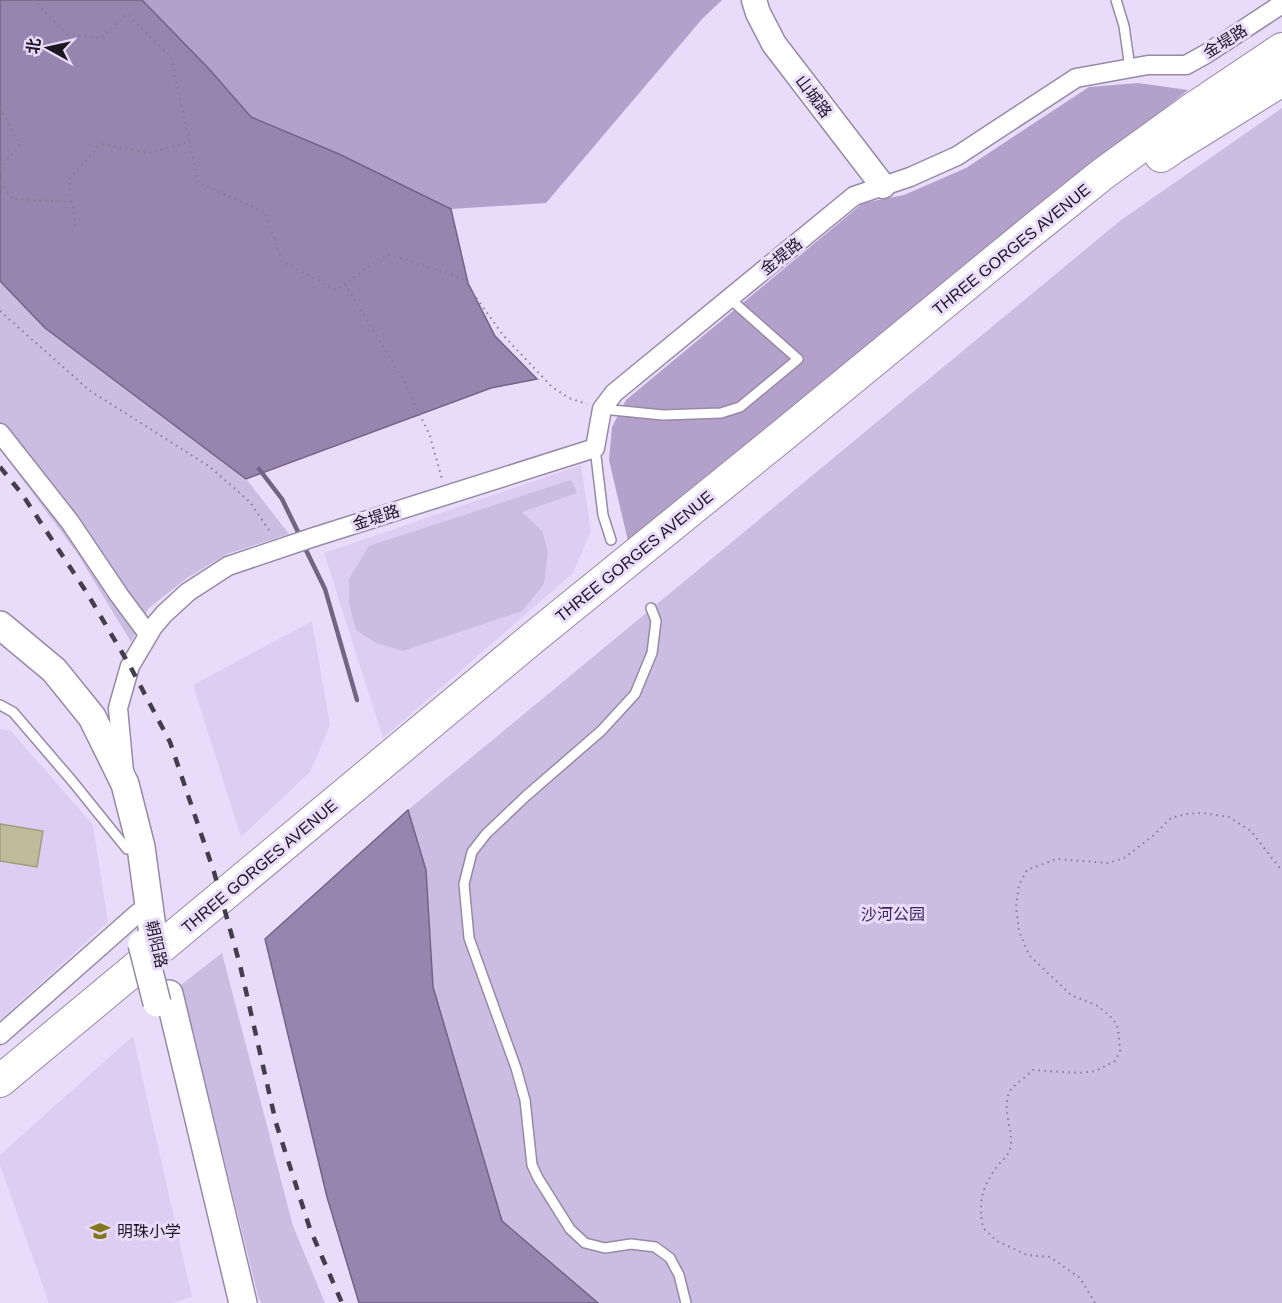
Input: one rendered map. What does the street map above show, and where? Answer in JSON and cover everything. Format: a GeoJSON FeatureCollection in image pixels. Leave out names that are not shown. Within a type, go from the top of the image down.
{"type":"FeatureCollection","features":[{"type":"Feature","properties":{"kind":"highway","name":"THREE GORGES AVENUE"},"geometry":{"type":"LineString","coordinates":[[0,1082],[534,637],[1023,238],[1104,173],[1282,49]]}},
{"type":"Feature","properties":{"kind":"highway","name":"THREE GORGES AVENUE"},"geometry":{"type":"LineString","coordinates":[[0,1107],[533,662],[1094,206],[1174,147],[1282,80]]}},
{"type":"Feature","properties":{"kind":"main road","name":"朝阳路"},"geometry":{"type":"LineString","coordinates":[[0,625],[54,670],[92,717],[125,784],[141,848],[144,931]]}},
{"type":"Feature","properties":{"kind":"main road","name":"朝阳路"},"geometry":{"type":"LineString","coordinates":[[0,644],[38,676],[76,724],[110,789],[127,849],[144,931],[243,1303]]}},
{"type":"Feature","properties":{"kind":"main road","name":"朝阳路"},"geometry":{"type":"LineString","coordinates":[[163,998],[229,1303]]}},
{"type":"Feature","properties":{"kind":"street","name":"山城路"},"geometry":{"type":"LineString","coordinates":[[754,0],[774,44],[890,184]]}},
{"type":"Feature","properties":{"kind":"street","name":"山城路"},"geometry":{"type":"LineString","coordinates":[[767,0],[790,44],[890,184]]}},
{"type":"Feature","properties":{"kind":"street","name":"金堤路"},"geometry":{"type":"LineString","coordinates":[[602,409],[614,393],[854,196],[910,177],[957,156],[1076,78],[1148,65],[1186,65],[1282,4]]}},
{"type":"Feature","properties":{"kind":"street"},"geometry":{"type":"LineString","coordinates":[[595,448],[602,409]]}},
{"type":"Feature","properties":{"kind":"street"},"geometry":{"type":"LineString","coordinates":[[0,433],[70,522],[148,634]]}},
{"type":"Feature","properties":{"kind":"street","name":"金堤路"},"geometry":{"type":"LineString","coordinates":[[286,546],[595,448]]}},
{"type":"Feature","properties":{"kind":"street"},"geometry":{"type":"LineString","coordinates":[[125,784],[118,708],[130,666],[148,634],[164,614],[188,592],[228,567],[286,546]]}},
{"type":"Feature","properties":{"kind":"street"},"geometry":{"type":"LineString","coordinates":[[0,1035],[144,931]]}},
{"type":"Feature","properties":{"kind":"lane"},"geometry":{"type":"LineString","coordinates":[[1116,0],[1124,26],[1130,68]]}},
{"type":"Feature","properties":{"kind":"lane"},"geometry":{"type":"LineString","coordinates":[[602,409],[663,415],[721,413],[740,407],[798,359],[729,298]]}},
{"type":"Feature","properties":{"kind":"lane"},"geometry":{"type":"LineString","coordinates":[[595,448],[603,515],[611,540]]}},
{"type":"Feature","properties":{"kind":"lane"},"geometry":{"type":"LineString","coordinates":[[651,608],[656,621],[652,653],[635,694],[601,731],[486,834],[472,852],[464,884],[469,938],[516,1068],[525,1100],[531,1165],[538,1179],[570,1229],[585,1243],[605,1248],[631,1244],[655,1247],[670,1258],[679,1275],[686,1303]]}},
{"type":"Feature","properties":{"kind":"lane"},"geometry":{"type":"LineString","coordinates":[[0,705],[13,712],[127,849]]}},
{"type":"Feature","properties":{"kind":"path"},"geometry":{"type":"LineString","coordinates":[[33,0],[67,34],[101,38],[127,14],[171,57],[198,183],[265,212],[282,261],[336,290],[387,254],[462,278],[503,334],[552,387],[569,398],[602,409]]}},
{"type":"Feature","properties":{"kind":"path"},"geometry":{"type":"LineString","coordinates":[[0,108],[20,145],[0,169]]}},
{"type":"Feature","properties":{"kind":"path"},"geometry":{"type":"LineString","coordinates":[[75,226],[69,179],[101,144],[150,153],[189,141]]}},
{"type":"Feature","properties":{"kind":"path"},"geometry":{"type":"LineString","coordinates":[[0,182],[13,199],[72,202]]}},
{"type":"Feature","properties":{"kind":"path"},"geometry":{"type":"LineString","coordinates":[[345,284],[404,381],[430,436],[447,495]]}},
{"type":"Feature","properties":{"kind":"path"},"geometry":{"type":"LineString","coordinates":[[0,311],[89,390],[210,467],[250,502],[286,546]]}},
{"type":"Feature","properties":{"kind":"path"},"geometry":{"type":"LineString","coordinates":[[1095,1303],[1080,1278],[1050,1257],[1027,1256],[997,1240],[983,1228],[980,1210],[982,1195],[994,1170],[1008,1153],[1011,1142],[1006,1107],[1011,1089],[1033,1070],[1078,1073],[1096,1071],[1115,1061],[1120,1051],[1118,1028],[1113,1019],[1098,1006],[1071,995],[1029,955],[1019,931],[1016,907],[1019,885],[1027,870],[1056,859],[1108,863],[1124,858],[1154,835],[1171,818],[1203,813],[1230,817],[1251,831],[1282,871]]}},
{"type":"Feature","properties":{"kind":"shaded area"},"geometry":{"type":"Polygon","coordinates":[[[0,0],[142,0],[210,70],[251,117],[339,154],[451,209],[468,283],[495,336],[537,379],[491,388],[246,479],[45,328],[0,281],[0,0]]]}},
{"type":"Feature","properties":{"kind":"shaded area"},"geometry":{"type":"Polygon","coordinates":[[[142,0],[722,0],[702,19],[546,203],[451,209],[339,154],[251,117],[210,70],[142,0]]]}},
{"type":"Feature","properties":{"kind":"shaded area"},"geometry":{"type":"Polygon","coordinates":[[[1138,83],[1188,90],[628,541],[609,460],[612,427],[626,400],[863,203],[904,195],[966,168],[1089,87],[1138,83]]]}},
{"type":"Feature","properties":{"kind":"shaded area"},"geometry":{"type":"Polygon","coordinates":[[[581,465],[591,531],[573,573],[383,738],[324,553],[581,465]]]}},
{"type":"Feature","properties":{"kind":"shaded area"},"geometry":{"type":"Polygon","coordinates":[[[312,621],[330,725],[310,772],[241,837],[193,685],[312,621]]]}},
{"type":"Feature","properties":{"kind":"shaded area"},"geometry":{"type":"Polygon","coordinates":[[[0,729],[11,731],[93,825],[108,922],[0,1020],[0,729]]]}},
{"type":"Feature","properties":{"kind":"shaded area"},"geometry":{"type":"Polygon","coordinates":[[[408,810],[426,870],[433,987],[502,1221],[598,1303],[359,1303],[327,1197],[265,939],[408,810]]]}},
{"type":"Feature","properties":{"kind":"shaded area","name":"明珠小学"},"geometry":{"type":"Polygon","coordinates":[[[133,1036],[192,1297],[173,1303],[49,1303],[0,1165],[0,1155],[133,1036]]]}},
{"type":"Feature","properties":{"kind":"green space","name":"沙河公园"},"geometry":{"type":"Polygon","coordinates":[[[1282,108],[1282,1303],[598,1303],[502,1221],[433,987],[426,870],[408,810],[1121,220],[1282,108]]]}},
{"type":"Feature","properties":{"kind":"green space"},"geometry":{"type":"Polygon","coordinates":[[[0,281],[45,328],[246,479],[289,534],[227,554],[187,578],[149,608],[131,642],[77,553],[0,449],[0,281]]]}},
{"type":"Feature","properties":{"kind":"green space"},"geometry":{"type":"Polygon","coordinates":[[[571,480],[577,493],[522,512],[542,531],[548,552],[544,584],[522,611],[403,651],[376,643],[356,630],[349,604],[349,579],[369,546],[571,480]]]}},
{"type":"Feature","properties":{"kind":"green space"},"geometry":{"type":"Polygon","coordinates":[[[222,953],[293,1226],[325,1303],[261,1303],[258,1296],[181,985],[222,953]]]}},
{"type":"Feature","properties":{"kind":"building"},"geometry":{"type":"Polygon","coordinates":[[[0,824],[43,831],[37,867],[0,861],[0,824]]]}},
{"type":"Feature","properties":{"kind":"waterway"},"geometry":{"type":"LineString","coordinates":[[259,469],[282,499],[301,538]]}},
{"type":"Feature","properties":{"kind":"waterway"},"geometry":{"type":"LineString","coordinates":[[304,546],[325,589],[357,700]]}},
{"type":"Feature","properties":{"kind":"railway"},"geometry":{"type":"LineString","coordinates":[[0,467],[22,494],[87,593],[130,666],[170,742],[214,872],[240,965],[276,1123],[310,1229],[342,1303]]}},
{"type":"Feature","properties":{"kind":"place","name":"明珠小学"},"geometry":{"type":"Point","coordinates":[100,1231]}}]}
